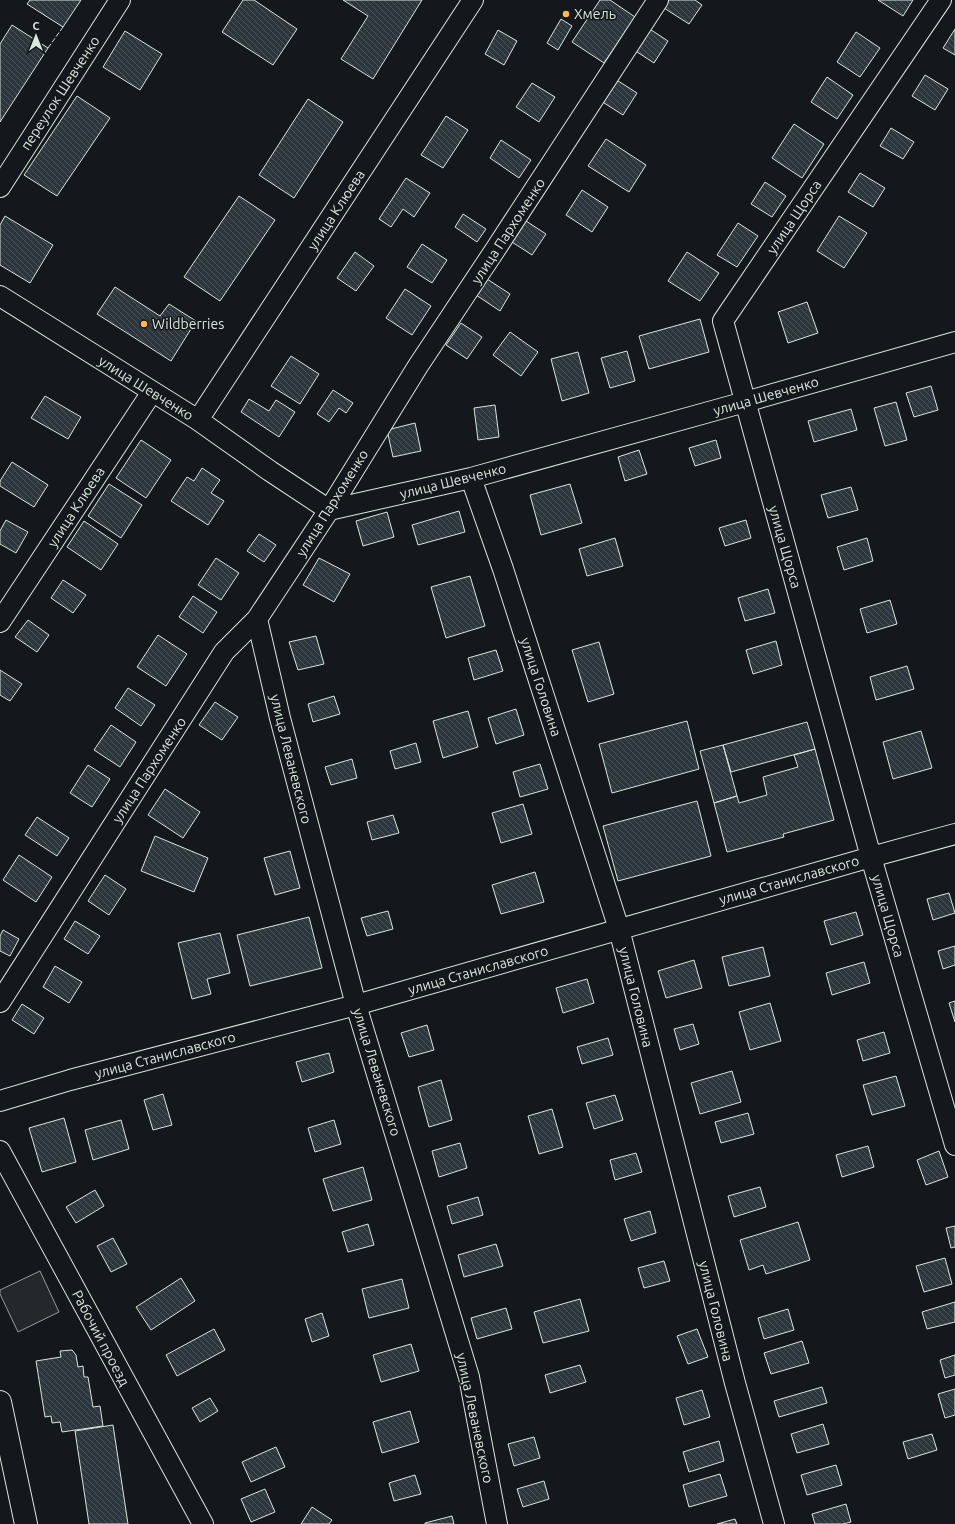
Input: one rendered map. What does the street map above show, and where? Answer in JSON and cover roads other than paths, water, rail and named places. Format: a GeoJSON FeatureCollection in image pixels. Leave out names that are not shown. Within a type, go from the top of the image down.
{"type":"FeatureCollection","features":[{"type":"Feature","properties":{"kind":"main road"},"geometry":{"type":"LineString","coordinates":[[0,1402],[26,1524]]}},
{"type":"Feature","properties":{"kind":"street","name":"переулок Шевченко"},"geometry":{"type":"LineString","coordinates":[[0,186],[120,0]]}},
{"type":"Feature","properties":{"kind":"street","name":"улица Клюева"},"geometry":{"type":"LineString","coordinates":[[198,420],[473,0]]}},
{"type":"Feature","properties":{"kind":"street","name":"улица Пархоменко"},"geometry":{"type":"LineString","coordinates":[[0,1002],[224,652],[257,619],[330,510],[418,366],[658,0]]}},
{"type":"Feature","properties":{"kind":"street","name":"улица Щорса"},"geometry":{"type":"LineString","coordinates":[[941,0],[723,320],[744,402],[871,857],[955,1145]]}},
{"type":"Feature","properties":{"kind":"street","name":"улица Шевченко"},"geometry":{"type":"LineString","coordinates":[[0,296],[198,420],[270,471],[330,510],[471,478],[955,342]]}},
{"type":"Feature","properties":{"kind":"street","name":"улица Клюева"},"geometry":{"type":"LineString","coordinates":[[0,622],[152,392]]}},
{"type":"Feature","properties":{"kind":"street","name":"улица Головина"},"geometry":{"type":"LineString","coordinates":[[471,478],[503,569],[619,929],[734,1383],[774,1524]]}},
{"type":"Feature","properties":{"kind":"street","name":"улица Леваневского"},"geometry":{"type":"LineString","coordinates":[[257,619],[280,718],[356,1005],[469,1377],[497,1524]]}},
{"type":"Feature","properties":{"kind":"street","name":"улица Станиславского"},"geometry":{"type":"LineString","coordinates":[[1,1096],[70,1080],[356,1005],[955,834]]}},
{"type":"Feature","properties":{"kind":"street","name":"Рабочий проезд"},"geometry":{"type":"LineString","coordinates":[[0,1150],[203,1524]]}},
{"type":"Feature","properties":{"kind":"place","name":"Хмель"},"geometry":{"type":"Point","coordinates":[566,14]}},
{"type":"Feature","properties":{"kind":"place","name":"Wildberries"},"geometry":{"type":"Point","coordinates":[144,324]}}]}
